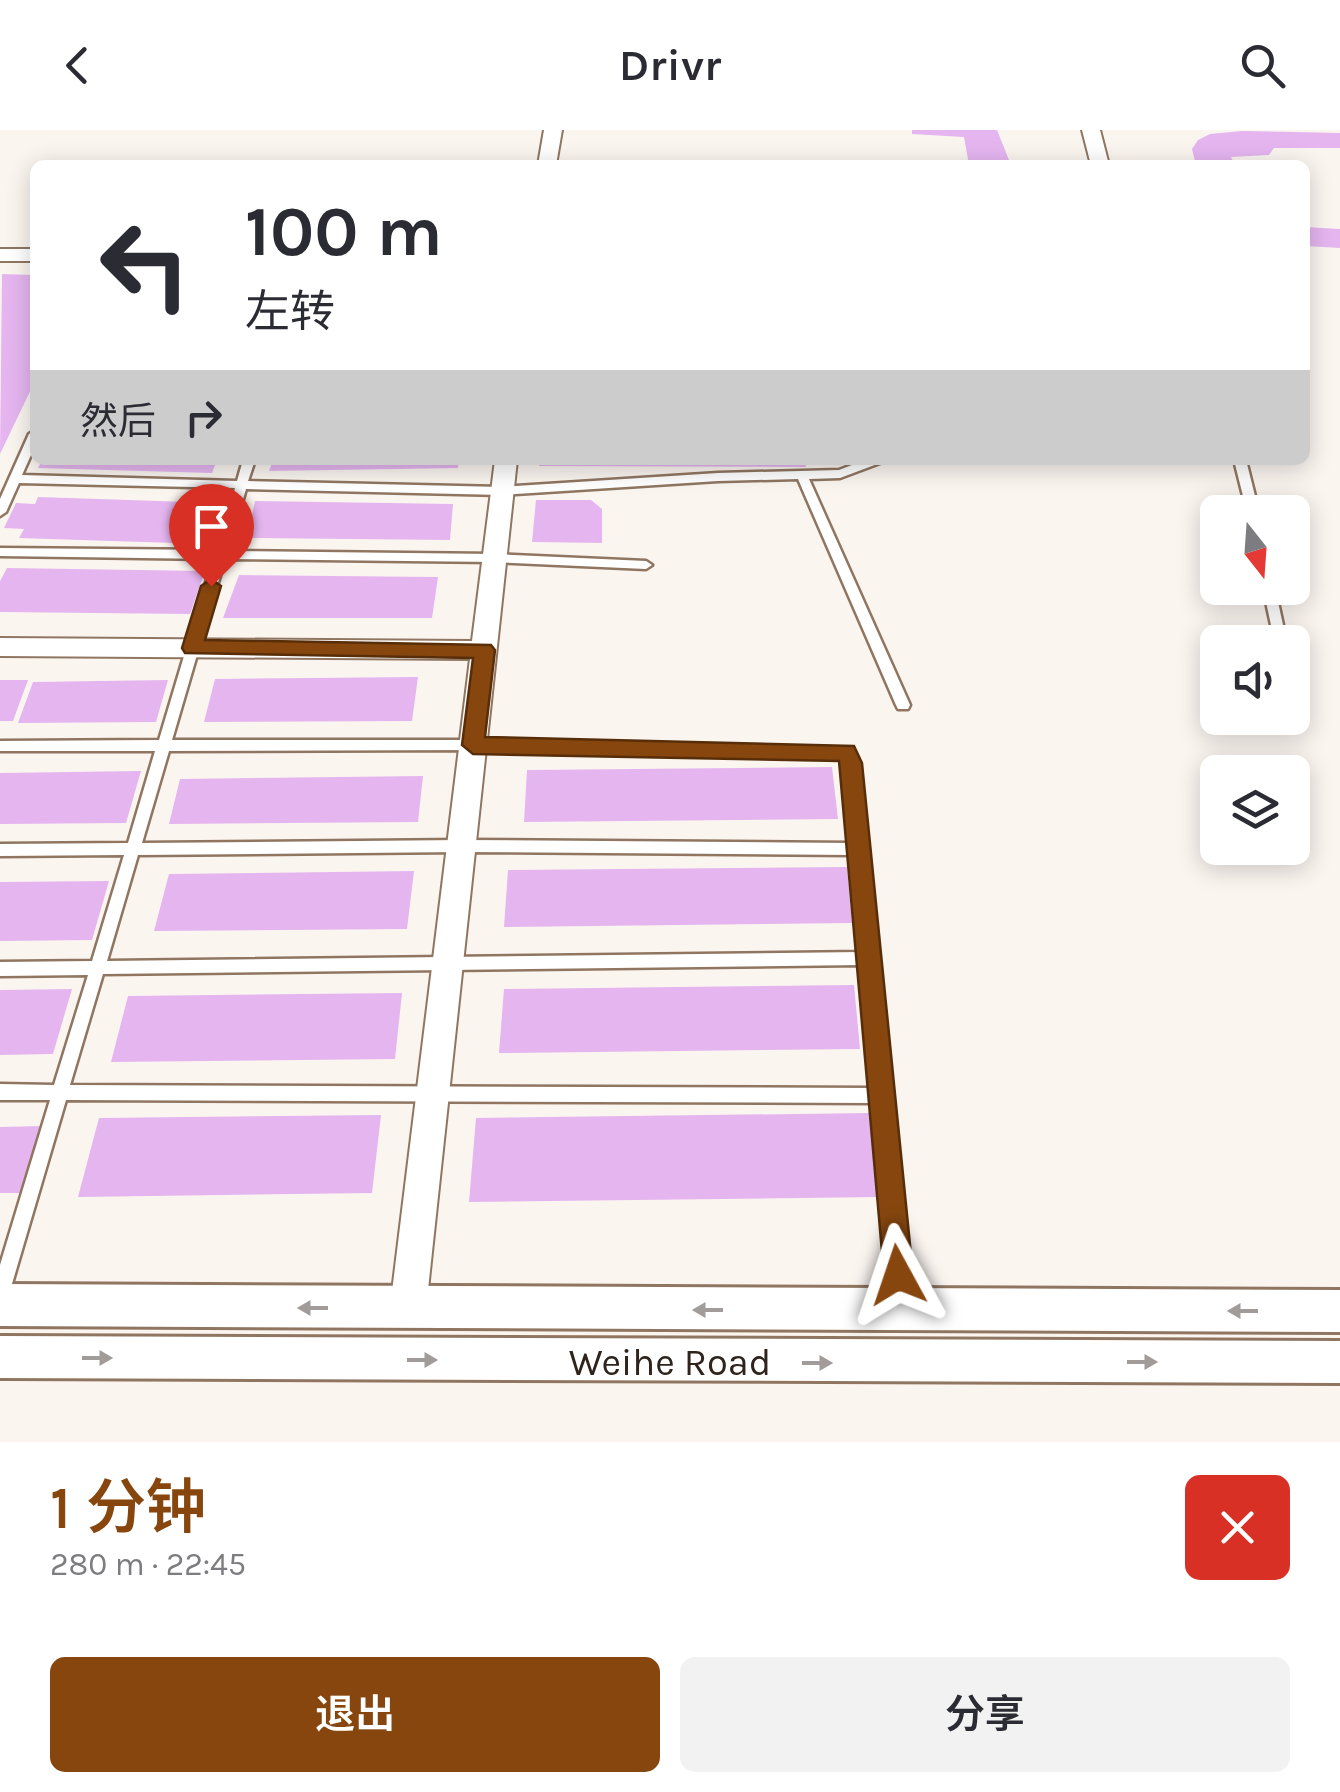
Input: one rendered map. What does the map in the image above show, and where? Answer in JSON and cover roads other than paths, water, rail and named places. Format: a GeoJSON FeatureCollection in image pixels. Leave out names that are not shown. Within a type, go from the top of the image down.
{"type":"FeatureCollection","features":[{"type":"Feature","properties":{"kind":"street"},"geometry":{"type":"LineString","coordinates":[[548,160],[553,130]]}},
{"type":"Feature","properties":{"kind":"street"},"geometry":{"type":"LineString","coordinates":[[1092,130],[1099,160]]}},
{"type":"Feature","properties":{"kind":"street"},"geometry":{"type":"LineString","coordinates":[[0,255],[30,255]]}},
{"type":"Feature","properties":{"kind":"street"},"geometry":{"type":"LineString","coordinates":[[408,1308],[505,465]]}},
{"type":"Feature","properties":{"kind":"street"},"geometry":{"type":"LineString","coordinates":[[0,647],[484,650]]}},
{"type":"Feature","properties":{"kind":"street","name":"Weihe Road"},"geometry":{"type":"LineString","coordinates":[[0,1305],[1340,1311]]}},
{"type":"Feature","properties":{"kind":"street","name":"Weihe Road"},"geometry":{"type":"LineString","coordinates":[[0,1357],[1340,1362]]}},
{"type":"Feature","properties":{"kind":"lane"},"geometry":{"type":"LineString","coordinates":[[0,512],[30,445]]}},
{"type":"Feature","properties":{"kind":"lane"},"geometry":{"type":"LineString","coordinates":[[0,1294],[247,465]]}},
{"type":"Feature","properties":{"kind":"lane"},"geometry":{"type":"LineString","coordinates":[[837,465],[840,474]]}},
{"type":"Feature","properties":{"kind":"lane"},"geometry":{"type":"LineString","coordinates":[[15,479],[502,491],[840,474],[863,465]]}},
{"type":"Feature","properties":{"kind":"lane"},"geometry":{"type":"LineString","coordinates":[[1241,465],[1249,495]]}},
{"type":"Feature","properties":{"kind":"lane"},"geometry":{"type":"LineString","coordinates":[[802,475],[903,705]]}},
{"type":"Feature","properties":{"kind":"lane"},"geometry":{"type":"LineString","coordinates":[[0,552],[494,558],[646,565]]}},
{"type":"Feature","properties":{"kind":"lane"},"geometry":{"type":"LineString","coordinates":[[1272,605],[1276,625]]}},
{"type":"Feature","properties":{"kind":"lane"},"geometry":{"type":"LineString","coordinates":[[0,746],[473,745],[846,752],[851,763],[902,1311]]}},
{"type":"Feature","properties":{"kind":"lane"},"geometry":{"type":"LineString","coordinates":[[0,850],[462,846],[859,849]]}},
{"type":"Feature","properties":{"kind":"lane"},"geometry":{"type":"LineString","coordinates":[[0,968],[869,958]]}},
{"type":"Feature","properties":{"kind":"lane"},"geometry":{"type":"LineString","coordinates":[[0,1092],[882,1096]]}}]}
